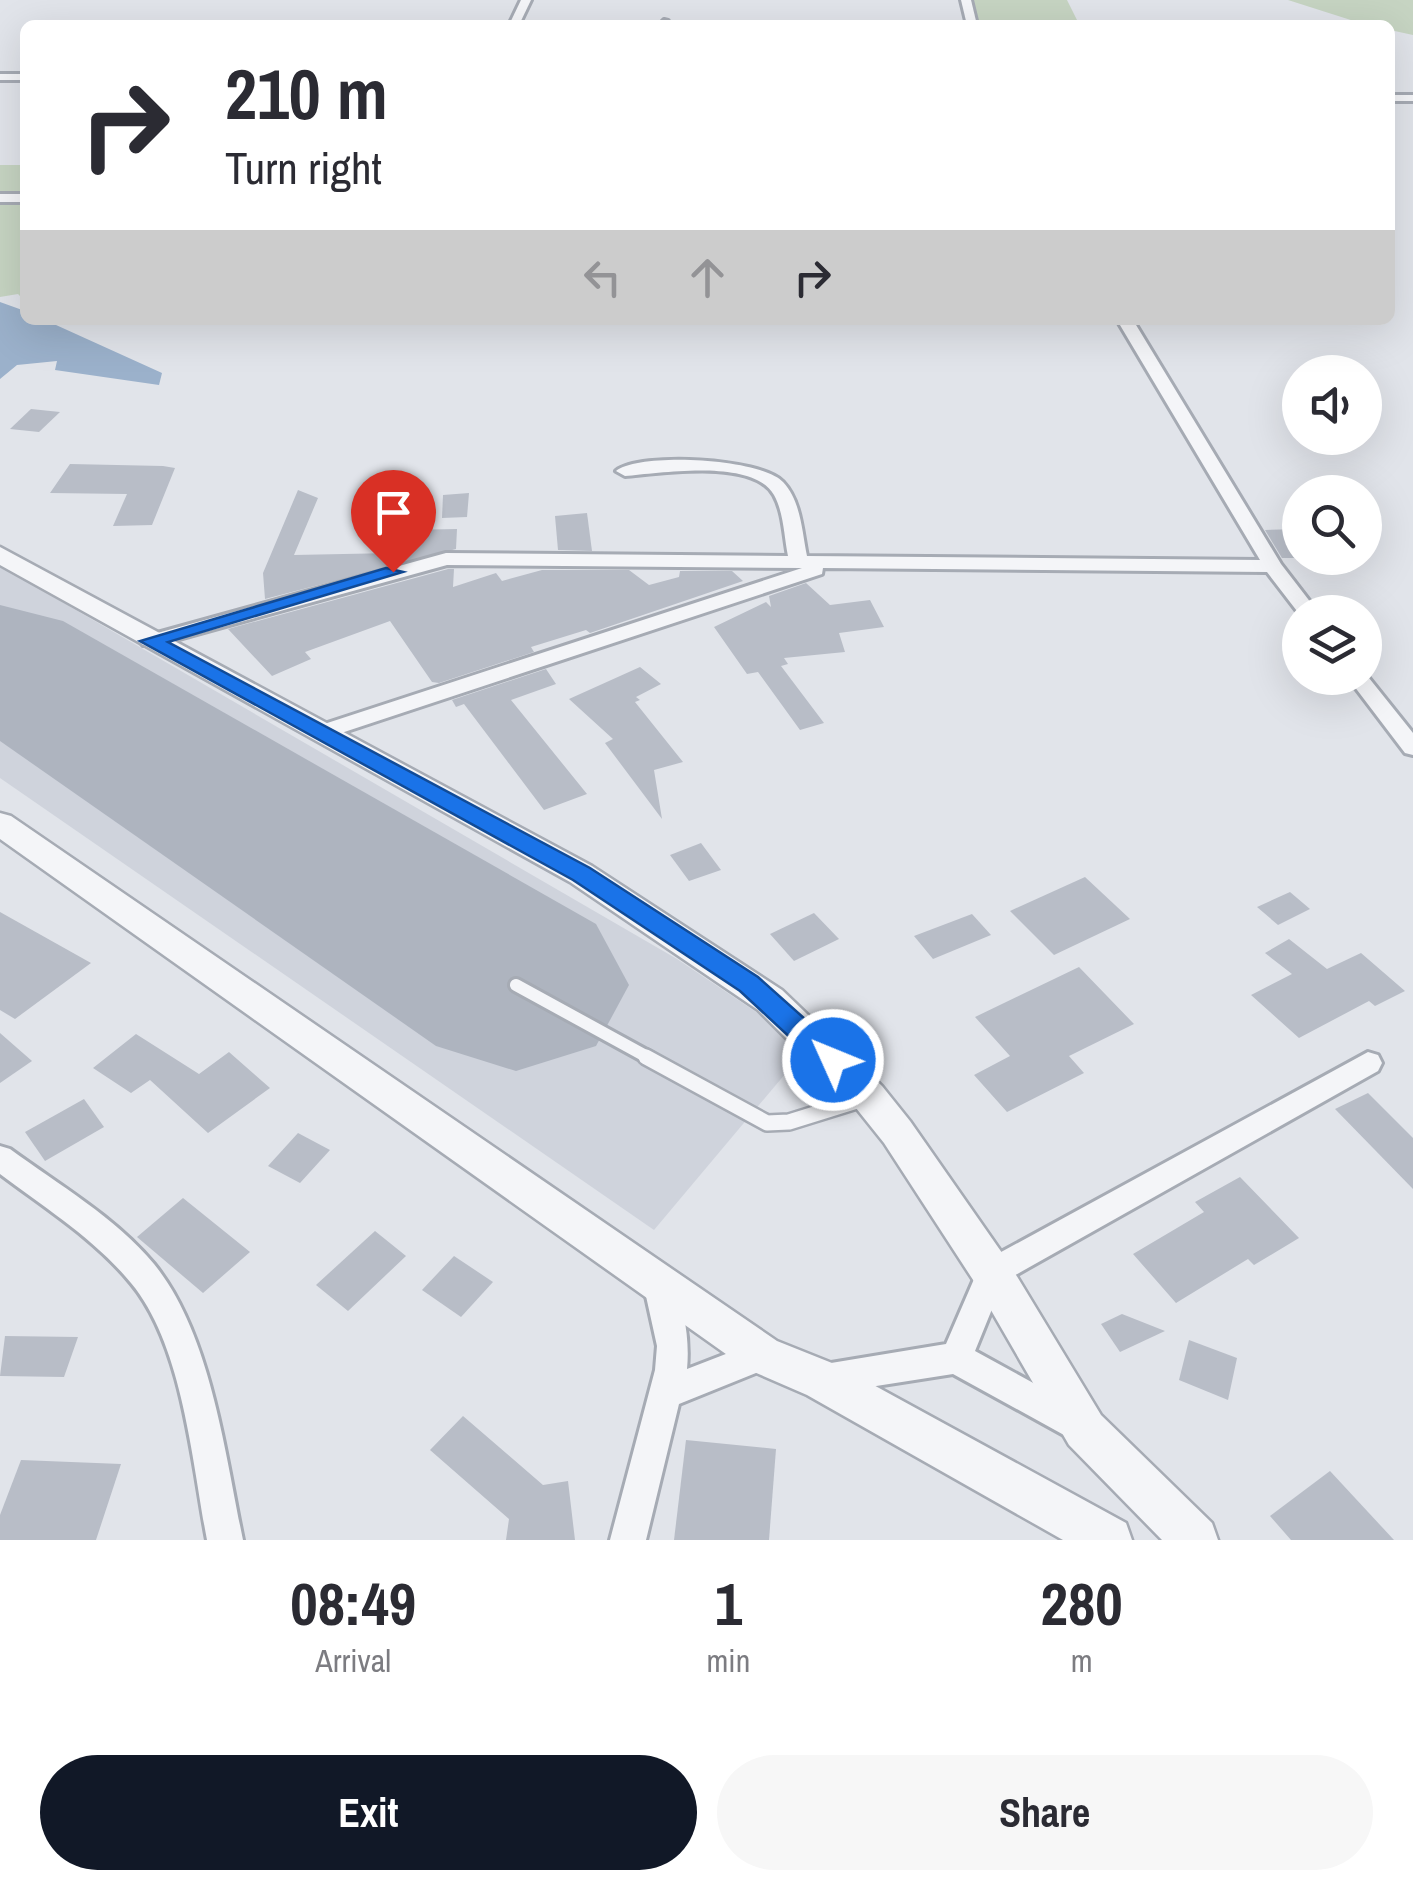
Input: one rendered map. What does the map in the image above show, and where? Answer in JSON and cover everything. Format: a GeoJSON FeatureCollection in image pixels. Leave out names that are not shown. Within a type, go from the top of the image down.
{"type":"FeatureCollection","features":[{"type":"Feature","properties":{"kind":"street"},"geometry":{"type":"LineString","coordinates":[[1128,325],[1273,566],[1295,595]]}},
{"type":"Feature","properties":{"kind":"street"},"geometry":{"type":"LineString","coordinates":[[625,471],[706,466],[766,478],[783,496],[798,563]]}},
{"type":"Feature","properties":{"kind":"street"},"geometry":{"type":"LineString","coordinates":[[0,555],[150,641],[581,874],[770,1000],[869,1098],[992,1273],[1086,1430],[1195,1540]]}},
{"type":"Feature","properties":{"kind":"street"},"geometry":{"type":"LineString","coordinates":[[150,641],[446,559],[1273,566]]}},
{"type":"Feature","properties":{"kind":"street"},"geometry":{"type":"LineString","coordinates":[[320,733],[833,564]]}},
{"type":"Feature","properties":{"kind":"street"},"geometry":{"type":"LineString","coordinates":[[1371,695],[1413,748]]}},
{"type":"Feature","properties":{"kind":"street"},"geometry":{"type":"LineString","coordinates":[[0,824],[762,1355],[822,1380],[1109,1540]]}},
{"type":"Feature","properties":{"kind":"street"},"geometry":{"type":"LineString","coordinates":[[956,1358],[992,1273],[1368,1063]]}},
{"type":"Feature","properties":{"kind":"street"},"geometry":{"type":"LineString","coordinates":[[0,1158],[113,1244],[146,1277],[169,1318],[194,1400],[225,1540]]}},
{"type":"Feature","properties":{"kind":"street"},"geometry":{"type":"LineString","coordinates":[[628,1540],[673,1346],[659,1283]]}},
{"type":"Feature","properties":{"kind":"street"},"geometry":{"type":"LineString","coordinates":[[662,1395],[762,1355]]}},
{"type":"Feature","properties":{"kind":"street"},"geometry":{"type":"LineString","coordinates":[[822,1380],[956,1358],[1086,1430]]}},
{"type":"Feature","properties":{"kind":"lane"},"geometry":{"type":"LineString","coordinates":[[516,986],[766,1123],[803,1118],[869,1098]]}},
{"type":"Feature","properties":{"kind":"shaded area"},"geometry":{"type":"Polygon","coordinates":[[[0,566],[677,959],[786,1032],[794,1044],[796,1061],[654,1230],[0,778],[0,566]]]}},
{"type":"Feature","properties":{"kind":"green space"},"geometry":{"type":"Polygon","coordinates":[[[970,0],[1067,0],[1077,20],[974,20],[970,0]]]}},
{"type":"Feature","properties":{"kind":"green space"},"geometry":{"type":"Polygon","coordinates":[[[1288,0],[1413,0],[1413,35],[1395,31],[1395,20],[1351,20],[1288,0]]]}},
{"type":"Feature","properties":{"kind":"green space"},"geometry":{"type":"Polygon","coordinates":[[[0,165],[20,165],[20,296],[0,297],[0,165]]]}},
{"type":"Feature","properties":{"kind":"water"},"geometry":{"type":"Polygon","coordinates":[[[0,302],[20,309],[20,325],[56,325],[162,373],[159,385],[55,370],[57,361],[17,365],[0,379],[0,302]]]}},
{"type":"Feature","properties":{"kind":"building"},"geometry":{"type":"Polygon","coordinates":[[[31,409],[60,412],[39,432],[10,429],[31,409]]]}},
{"type":"Feature","properties":{"kind":"building"},"geometry":{"type":"Polygon","coordinates":[[[70,464],[175,468],[152,525],[113,526],[127,494],[50,493],[70,464]]]}},
{"type":"Feature","properties":{"kind":"building"},"geometry":{"type":"Polygon","coordinates":[[[298,490],[318,498],[294,555],[393,553],[407,530],[457,529],[456,549],[265,599],[263,573],[298,490]]]}},
{"type":"Feature","properties":{"kind":"building"},"geometry":{"type":"Polygon","coordinates":[[[469,493],[467,517],[442,518],[443,495],[469,493]]]}},
{"type":"Feature","properties":{"kind":"building"},"geometry":{"type":"Polygon","coordinates":[[[587,513],[592,551],[558,550],[555,516],[587,513]]]}},
{"type":"Feature","properties":{"kind":"building"},"geometry":{"type":"Polygon","coordinates":[[[1265,530],[1282,530],[1282,558],[1265,530]]]}},
{"type":"Feature","properties":{"kind":"building"},"geometry":{"type":"Polygon","coordinates":[[[454,569],[453,587],[496,573],[502,581],[542,570],[629,570],[649,585],[679,577],[680,571],[732,571],[743,581],[590,633],[586,630],[531,647],[534,652],[439,683],[432,682],[390,621],[305,652],[311,659],[272,676],[228,629],[454,569]]]}},
{"type":"Feature","properties":{"kind":"building"},"geometry":{"type":"Polygon","coordinates":[[[806,583],[830,605],[870,600],[884,627],[839,633],[845,652],[784,658],[788,664],[781,666],[824,723],[800,730],[758,672],[747,674],[714,627],[766,602],[771,607],[769,596],[806,583]]]}},
{"type":"Feature","properties":{"kind":"building"},"geometry":{"type":"Polygon","coordinates":[[[640,667],[661,684],[636,697],[640,700],[635,702],[683,762],[654,770],[662,819],[605,743],[613,739],[569,699],[640,667]]]}},
{"type":"Feature","properties":{"kind":"building"},"geometry":{"type":"Polygon","coordinates":[[[546,669],[556,684],[511,700],[587,794],[544,810],[464,704],[456,707],[452,700],[546,669]]]}},
{"type":"Feature","properties":{"kind":"building"},"geometry":{"type":"Polygon","coordinates":[[[701,843],[721,870],[689,881],[670,855],[701,843]]]}},
{"type":"Feature","properties":{"kind":"building"},"geometry":{"type":"Polygon","coordinates":[[[1085,877],[1130,919],[1054,955],[1010,911],[1085,877]]]}},
{"type":"Feature","properties":{"kind":"building"},"geometry":{"type":"Polygon","coordinates":[[[1290,892],[1310,909],[1278,925],[1257,907],[1290,892]]]}},
{"type":"Feature","properties":{"kind":"building"},"geometry":{"type":"Polygon","coordinates":[[[0,912],[91,963],[15,1019],[0,1010],[0,912]]]}},
{"type":"Feature","properties":{"kind":"building"},"geometry":{"type":"Polygon","coordinates":[[[814,913],[839,939],[794,961],[770,934],[814,913]]]}},
{"type":"Feature","properties":{"kind":"building"},"geometry":{"type":"Polygon","coordinates":[[[972,914],[991,935],[933,959],[914,936],[972,914]]]}},
{"type":"Feature","properties":{"kind":"building"},"geometry":{"type":"Polygon","coordinates":[[[1289,939],[1327,969],[1361,953],[1405,991],[1375,1006],[1369,1001],[1299,1038],[1251,995],[1292,974],[1265,953],[1289,939]]]}},
{"type":"Feature","properties":{"kind":"building"},"geometry":{"type":"Polygon","coordinates":[[[1079,967],[1134,1024],[1069,1056],[1084,1073],[1007,1112],[974,1075],[1010,1056],[975,1017],[1079,967]]]}},
{"type":"Feature","properties":{"kind":"building"},"geometry":{"type":"Polygon","coordinates":[[[0,1033],[32,1061],[0,1083],[0,1033]]]}},
{"type":"Feature","properties":{"kind":"building"},"geometry":{"type":"Polygon","coordinates":[[[136,1034],[199,1074],[229,1052],[270,1088],[208,1133],[150,1080],[131,1093],[93,1068],[136,1034]]]}},
{"type":"Feature","properties":{"kind":"building"},"geometry":{"type":"Polygon","coordinates":[[[1368,1093],[1413,1138],[1413,1189],[1335,1109],[1368,1093]]]}},
{"type":"Feature","properties":{"kind":"building"},"geometry":{"type":"Polygon","coordinates":[[[84,1099],[104,1127],[45,1161],[25,1132],[84,1099]]]}},
{"type":"Feature","properties":{"kind":"building"},"geometry":{"type":"Polygon","coordinates":[[[298,1133],[330,1150],[300,1183],[268,1166],[298,1133]]]}},
{"type":"Feature","properties":{"kind":"building"},"geometry":{"type":"Polygon","coordinates":[[[1240,1177],[1299,1238],[1254,1265],[1248,1259],[1176,1303],[1133,1254],[1204,1212],[1195,1202],[1240,1177]]]}},
{"type":"Feature","properties":{"kind":"building"},"geometry":{"type":"Polygon","coordinates":[[[183,1198],[250,1252],[203,1293],[137,1237],[183,1198]]]}},
{"type":"Feature","properties":{"kind":"building"},"geometry":{"type":"Polygon","coordinates":[[[375,1231],[406,1256],[348,1311],[316,1285],[375,1231]]]}},
{"type":"Feature","properties":{"kind":"building"},"geometry":{"type":"Polygon","coordinates":[[[454,1256],[493,1282],[461,1317],[422,1290],[454,1256]]]}},
{"type":"Feature","properties":{"kind":"building"},"geometry":{"type":"Polygon","coordinates":[[[1122,1314],[1165,1331],[1120,1352],[1101,1324],[1122,1314]]]}},
{"type":"Feature","properties":{"kind":"building"},"geometry":{"type":"Polygon","coordinates":[[[5,1336],[78,1337],[64,1377],[0,1376],[5,1336]]]}},
{"type":"Feature","properties":{"kind":"building"},"geometry":{"type":"Polygon","coordinates":[[[1189,1340],[1237,1358],[1228,1400],[1179,1380],[1189,1340]]]}},
{"type":"Feature","properties":{"kind":"building"},"geometry":{"type":"Polygon","coordinates":[[[463,1416],[543,1485],[568,1481],[575,1540],[506,1540],[509,1519],[430,1450],[463,1416]]]}},
{"type":"Feature","properties":{"kind":"building"},"geometry":{"type":"Polygon","coordinates":[[[686,1440],[776,1449],[769,1540],[674,1540],[686,1440]]]}},
{"type":"Feature","properties":{"kind":"building"},"geometry":{"type":"Polygon","coordinates":[[[21,1460],[121,1464],[96,1540],[0,1540],[0,1515],[21,1460]]]}},
{"type":"Feature","properties":{"kind":"building"},"geometry":{"type":"Polygon","coordinates":[[[1330,1471],[1394,1540],[1291,1540],[1270,1516],[1330,1471]]]}},
{"type":"Feature","properties":{"kind":"runway"},"geometry":{"type":"LineString","coordinates":[[0,659],[516,985]]}},
{"type":"Feature","properties":{"kind":"route"},"geometry":{"type":"LineString","coordinates":[[393,572],[150,641],[581,874],[749,984],[833,1060]]}}]}
